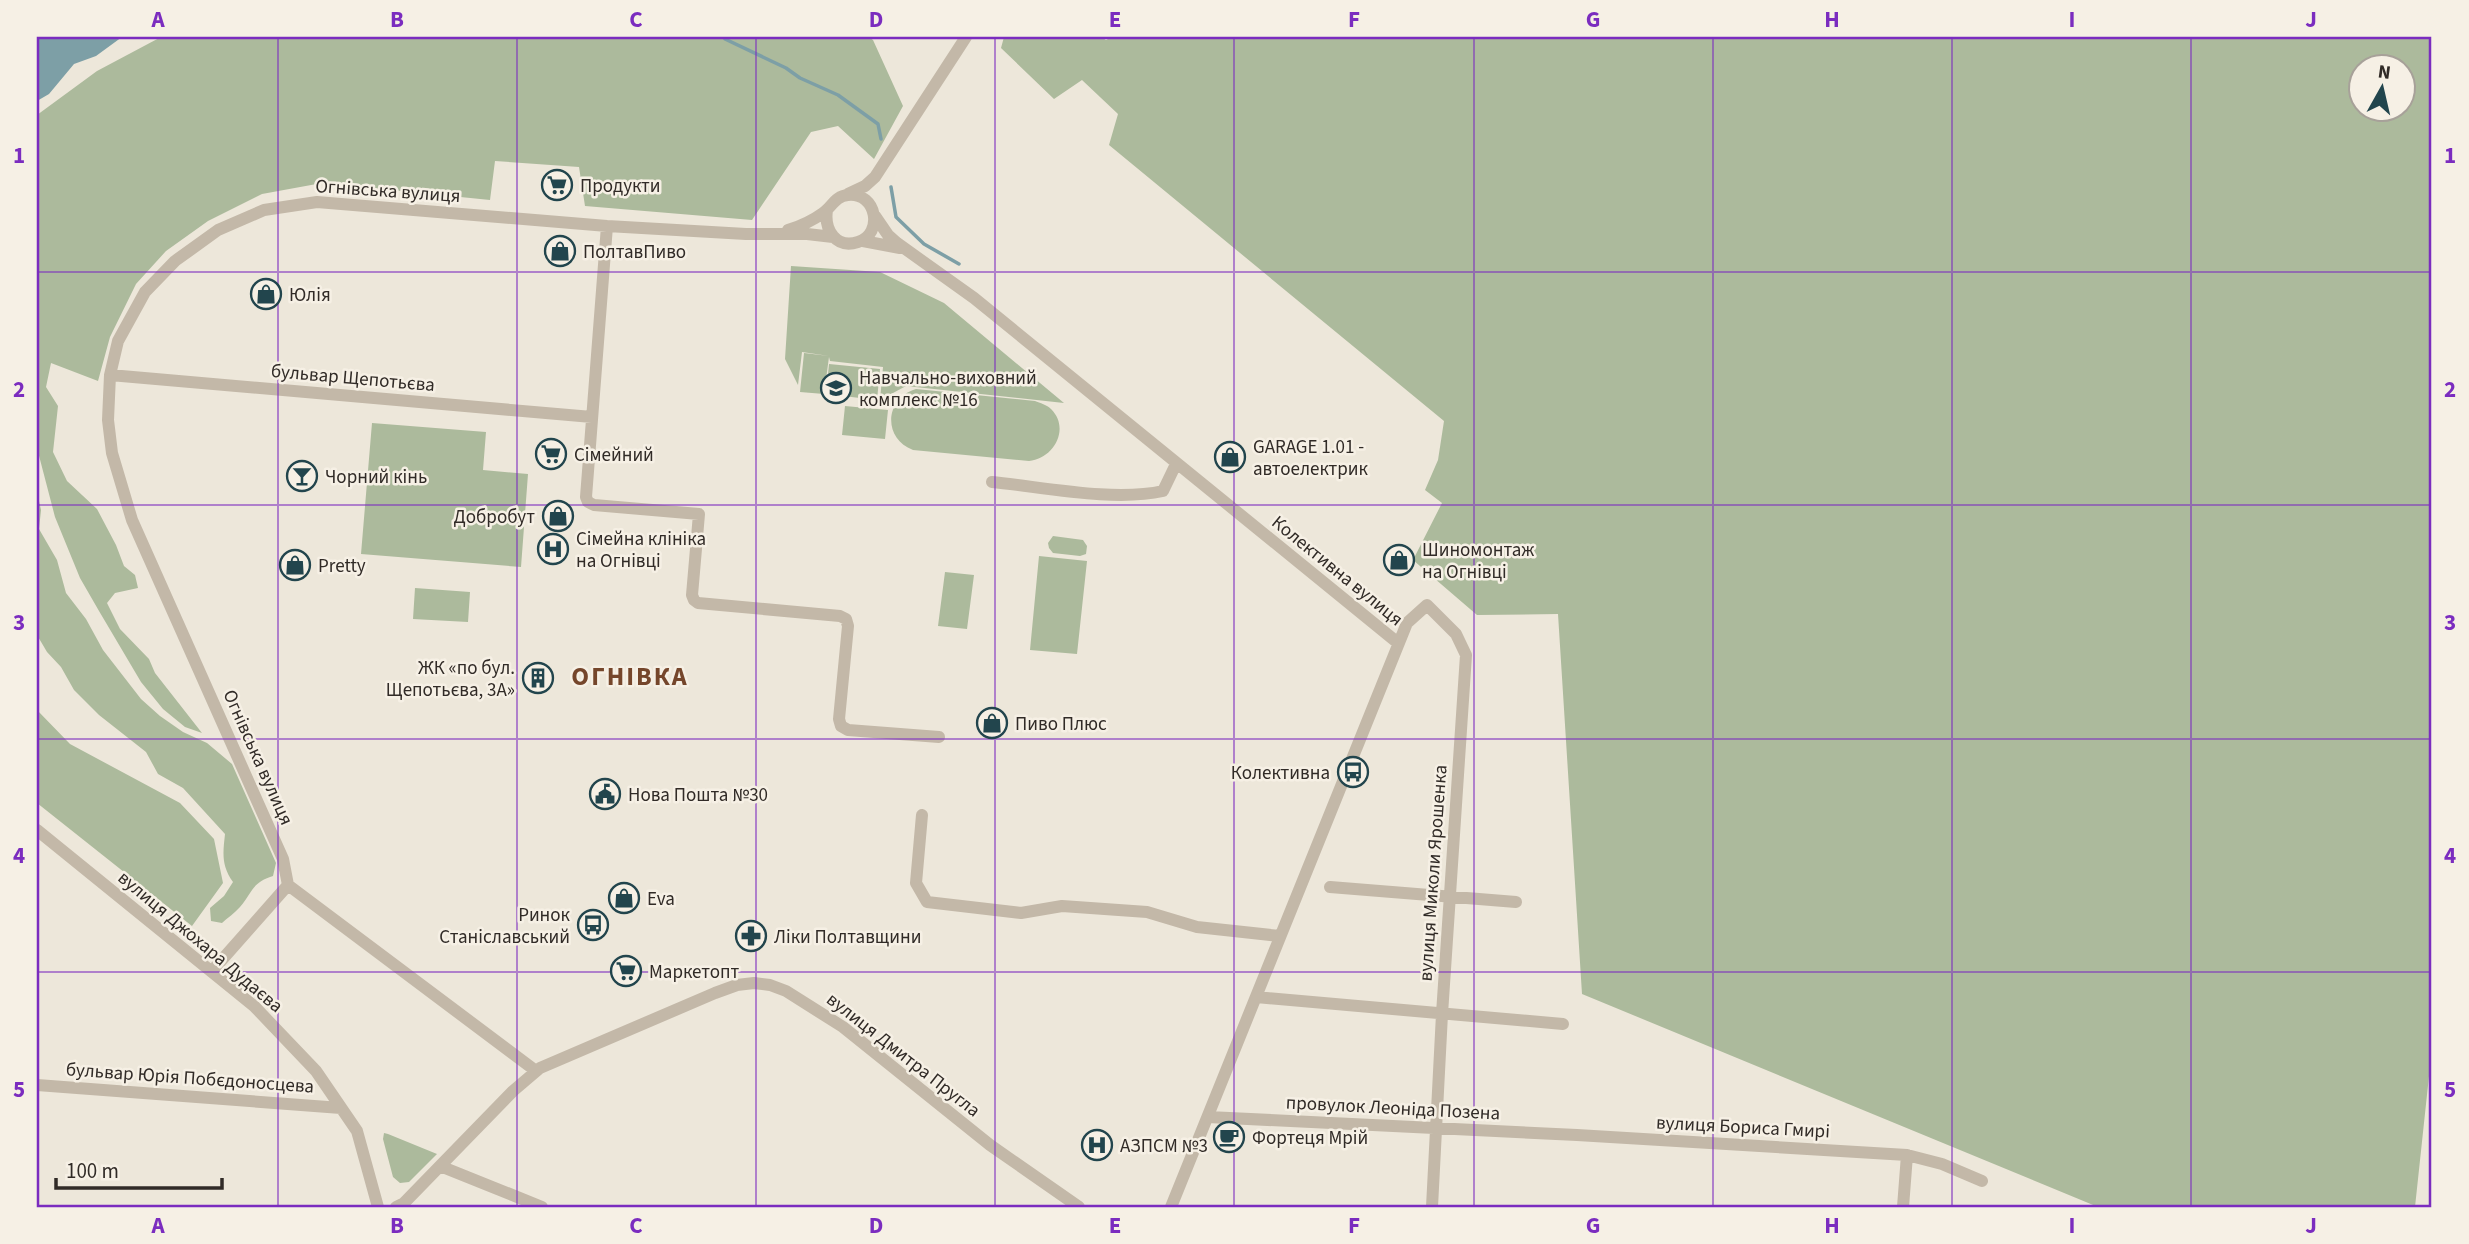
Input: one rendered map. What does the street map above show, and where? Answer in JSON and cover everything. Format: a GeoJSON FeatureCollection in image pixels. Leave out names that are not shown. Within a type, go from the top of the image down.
{"type":"FeatureCollection","features":[{"type":"Feature","properties":{"kind":"street"},"geometry":{"type":"LineString","coordinates":[[863,241],[874,226],[875,177],[966,37]]}},
{"type":"Feature","properties":{"kind":"street","name":"Огнівська вулиця"},"geometry":{"type":"LineString","coordinates":[[746,234],[802,226],[827,211],[832,202],[865,186],[875,177]]}},
{"type":"Feature","properties":{"kind":"street"},"geometry":{"type":"LineString","coordinates":[[848,195],[862,197],[874,212]]}},
{"type":"Feature","properties":{"kind":"street","name":"Огнівська вулиця"},"geometry":{"type":"LineString","coordinates":[[288,885],[283,859],[132,520],[112,453],[108,420],[110,375],[118,341],[145,292],[175,261],[218,230],[264,210],[317,202],[607,226],[746,234],[807,234],[834,237],[846,244],[863,241]]}},
{"type":"Feature","properties":{"kind":"street"},"geometry":{"type":"LineString","coordinates":[[827,211],[827,228],[834,237]]}},
{"type":"Feature","properties":{"kind":"street","name":"Колективна вулиця"},"geometry":{"type":"LineString","coordinates":[[874,212],[888,235],[974,298],[1398,643],[1171,1207]]}},
{"type":"Feature","properties":{"kind":"street"},"geometry":{"type":"LineString","coordinates":[[607,226],[586,497],[588,502],[594,505],[699,514],[694,600],[698,603],[840,616],[846,619],[848,626],[839,719],[841,726],[848,730],[939,737]]}},
{"type":"Feature","properties":{"kind":"street","name":"Колективна вулиця"},"geometry":{"type":"LineString","coordinates":[[863,241],[910,252]]}},
{"type":"Feature","properties":{"kind":"street","name":"бульвар Щепотьєва"},"geometry":{"type":"LineString","coordinates":[[110,375],[592,417]]}},
{"type":"Feature","properties":{"kind":"street"},"geometry":{"type":"LineString","coordinates":[[992,482],[1095,493],[1146,495],[1163,491],[1176,464]]}},
{"type":"Feature","properties":{"kind":"street","name":"вулиця Миколи Ярошенка"},"geometry":{"type":"LineString","coordinates":[[1398,643],[1406,623],[1427,605],[1456,634],[1466,655],[1432,1207]]}},
{"type":"Feature","properties":{"kind":"street"},"geometry":{"type":"LineString","coordinates":[[922,816],[916,883],[927,902],[1021,913],[1062,906],[1147,912],[1197,927],[1280,936]]}},
{"type":"Feature","properties":{"kind":"street","name":"вулиця Джохара Дудаєва"},"geometry":{"type":"LineString","coordinates":[[37,830],[254,1006],[307,1062],[357,1131],[378,1207]]}},
{"type":"Feature","properties":{"kind":"street"},"geometry":{"type":"LineString","coordinates":[[212,971],[288,885],[536,1071]]}},
{"type":"Feature","properties":{"kind":"street"},"geometry":{"type":"LineString","coordinates":[[1330,887],[1516,902]]}},
{"type":"Feature","properties":{"kind":"street","name":"вулиця Дмитра Пругла"},"geometry":{"type":"LineString","coordinates":[[396,1207],[404,1203],[536,1071],[737,985],[754,983],[786,991],[843,1027],[990,1145],[1079,1207]]}},
{"type":"Feature","properties":{"kind":"street"},"geometry":{"type":"LineString","coordinates":[[1256,997],[1563,1024]]}},
{"type":"Feature","properties":{"kind":"street","name":"бульвар Юрія Побєдоносцева"},"geometry":{"type":"LineString","coordinates":[[37,1085],[341,1108]]}},
{"type":"Feature","properties":{"kind":"street","name":"провулок Леоніда Позена"},"geometry":{"type":"LineString","coordinates":[[1208,1117],[1577,1135]]}},
{"type":"Feature","properties":{"kind":"street","name":"вулиця Бориса Гмирі"},"geometry":{"type":"LineString","coordinates":[[1577,1135],[1907,1155],[1942,1164],[1982,1181]]}},
{"type":"Feature","properties":{"kind":"street"},"geometry":{"type":"LineString","coordinates":[[1903,1207],[1907,1155]]}},
{"type":"Feature","properties":{"kind":"street"},"geometry":{"type":"LineString","coordinates":[[440,1166],[542,1207]]}},
{"type":"Feature","properties":{"kind":"green space"},"geometry":{"type":"Polygon","coordinates":[[[161,37],[869,37],[873,40],[903,106],[874,159],[838,126],[811,132],[752,220],[585,206],[579,167],[495,161],[490,200],[322,183],[262,194],[208,221],[166,251],[136,284],[110,337],[98,381],[51,363],[46,387],[58,406],[53,452],[67,481],[97,509],[124,566],[135,575],[138,588],[115,593],[107,603],[120,629],[149,659],[155,673],[202,733],[185,727],[163,709],[141,682],[99,611],[80,578],[55,517],[37,448],[37,115],[97,71],[161,37]]]}},
{"type":"Feature","properties":{"kind":"green space"},"geometry":{"type":"Polygon","coordinates":[[[1004,37],[1101,37],[1106,40],[1112,37],[2432,37],[2432,1048],[2415,1207],[2098,1207],[1582,994],[1558,614],[1477,615],[1413,560],[1442,503],[1425,490],[1438,460],[1444,421],[1109,145],[1118,114],[1082,80],[1054,99],[1001,48],[1004,37]]]}},
{"type":"Feature","properties":{"kind":"green space"},"geometry":{"type":"Polygon","coordinates":[[[791,266],[880,272],[944,303],[1064,403],[906,386],[880,400],[883,367],[830,361],[829,357],[824,394],[800,392],[804,353],[829,356],[802,352],[798,385],[785,359],[791,266]]]}},
{"type":"Feature","properties":{"kind":"green space"},"geometry":{"type":"Polygon","coordinates":[[[829,364],[880,369],[877,400],[826,394],[829,364]]]}},
{"type":"Feature","properties":{"kind":"green space"},"geometry":{"type":"Polygon","coordinates":[[[916,389],[1035,401],[1049,408],[1057,417],[1059,434],[1052,449],[1038,459],[1029,461],[913,450],[896,437],[891,418],[898,401],[916,389]]]}},
{"type":"Feature","properties":{"kind":"green space"},"geometry":{"type":"Polygon","coordinates":[[[845,406],[888,410],[885,439],[842,435],[845,406]]]}},
{"type":"Feature","properties":{"kind":"green space"},"geometry":{"type":"Polygon","coordinates":[[[372,423],[486,432],[483,470],[528,474],[521,567],[361,554],[372,423]]]}},
{"type":"Feature","properties":{"kind":"green space"},"geometry":{"type":"Polygon","coordinates":[[[37,492],[41,510],[39,529],[57,560],[66,593],[86,619],[103,650],[141,699],[160,716],[183,732],[207,743],[232,764],[276,863],[273,876],[256,885],[240,907],[222,923],[211,921],[210,908],[224,896],[233,882],[223,853],[225,834],[183,788],[158,774],[146,752],[99,715],[74,690],[37,635],[37,492]]]}},
{"type":"Feature","properties":{"kind":"green space"},"geometry":{"type":"Polygon","coordinates":[[[1053,536],[1083,540],[1087,546],[1086,554],[1080,556],[1053,553],[1048,543],[1053,536]]]}},
{"type":"Feature","properties":{"kind":"green space"},"geometry":{"type":"Polygon","coordinates":[[[1039,556],[1087,561],[1077,654],[1030,650],[1039,556]]]}},
{"type":"Feature","properties":{"kind":"green space"},"geometry":{"type":"Polygon","coordinates":[[[945,572],[974,575],[967,629],[938,626],[945,572]]]}},
{"type":"Feature","properties":{"kind":"green space"},"geometry":{"type":"Polygon","coordinates":[[[415,588],[470,592],[468,622],[413,619],[415,588]]]}},
{"type":"Feature","properties":{"kind":"green space"},"geometry":{"type":"Polygon","coordinates":[[[37,710],[70,744],[180,803],[214,839],[223,883],[192,926],[37,803],[37,710]]]}},
{"type":"Feature","properties":{"kind":"green space"},"geometry":{"type":"Polygon","coordinates":[[[384,1133],[437,1154],[409,1182],[400,1183],[393,1177],[383,1139],[384,1133]]]}},
{"type":"Feature","properties":{"kind":"water"},"geometry":{"type":"Polygon","coordinates":[[[37,37],[122,37],[96,56],[74,64],[49,94],[37,101],[37,37]]]}},
{"type":"Feature","properties":{"kind":"waterway"},"geometry":{"type":"LineString","coordinates":[[725,39],[838,95],[878,124],[881,139]]}},
{"type":"Feature","properties":{"kind":"waterway"},"geometry":{"type":"LineString","coordinates":[[891,187],[896,217],[924,244],[959,264]]}},
{"type":"Feature","properties":{"kind":"place","name":"Продукти"},"geometry":{"type":"Point","coordinates":[557,185]}},
{"type":"Feature","properties":{"kind":"place","name":"ПолтавПиво"},"geometry":{"type":"Point","coordinates":[560,251]}},
{"type":"Feature","properties":{"kind":"place","name":"Юлія"},"geometry":{"type":"Point","coordinates":[266,294]}},
{"type":"Feature","properties":{"kind":"place","name":"Навчально-виховний комплекс №16"},"geometry":{"type":"Point","coordinates":[836,388]}},
{"type":"Feature","properties":{"kind":"place","name":"Сімейний"},"geometry":{"type":"Point","coordinates":[551,454]}},
{"type":"Feature","properties":{"kind":"place","name":"GARAGE 1.01 - автоелектрик"},"geometry":{"type":"Point","coordinates":[1230,457]}},
{"type":"Feature","properties":{"kind":"place","name":"Чорний кінь"},"geometry":{"type":"Point","coordinates":[302,476]}},
{"type":"Feature","properties":{"kind":"place","name":"Добробут"},"geometry":{"type":"Point","coordinates":[558,516]}},
{"type":"Feature","properties":{"kind":"place","name":"Сімейна клініка на Огнівці"},"geometry":{"type":"Point","coordinates":[553,549]}},
{"type":"Feature","properties":{"kind":"place","name":"Шиномонтаж на Огнівці"},"geometry":{"type":"Point","coordinates":[1399,560]}},
{"type":"Feature","properties":{"kind":"place","name":"Pretty"},"geometry":{"type":"Point","coordinates":[295,565]}},
{"type":"Feature","properties":{"kind":"place","name":"ЖК «по бул. Щепотьєва, 3А»"},"geometry":{"type":"Point","coordinates":[538,678]}},
{"type":"Feature","properties":{"kind":"place","name":"Пиво Плюс"},"geometry":{"type":"Point","coordinates":[992,723]}},
{"type":"Feature","properties":{"kind":"place","name":"Колективна"},"geometry":{"type":"Point","coordinates":[1353,772]}},
{"type":"Feature","properties":{"kind":"place","name":"Нова Пошта №30"},"geometry":{"type":"Point","coordinates":[605,794]}},
{"type":"Feature","properties":{"kind":"place","name":"Eva"},"geometry":{"type":"Point","coordinates":[624,898]}},
{"type":"Feature","properties":{"kind":"place","name":"Ринок Станіславський"},"geometry":{"type":"Point","coordinates":[593,925]}},
{"type":"Feature","properties":{"kind":"place","name":"Ліки Полтавщини"},"geometry":{"type":"Point","coordinates":[751,936]}},
{"type":"Feature","properties":{"kind":"place","name":"Маркетопт"},"geometry":{"type":"Point","coordinates":[626,971]}},
{"type":"Feature","properties":{"kind":"place","name":"Фортеця Мрій"},"geometry":{"type":"Point","coordinates":[1229,1137]}},
{"type":"Feature","properties":{"kind":"place","name":"АЗПСМ №3"},"geometry":{"type":"Point","coordinates":[1097,1145]}},
{"type":"Feature","properties":{"kind":"district","name":"ОГНІВКА"},"geometry":{"type":"Point","coordinates":[630,676]}}]}
